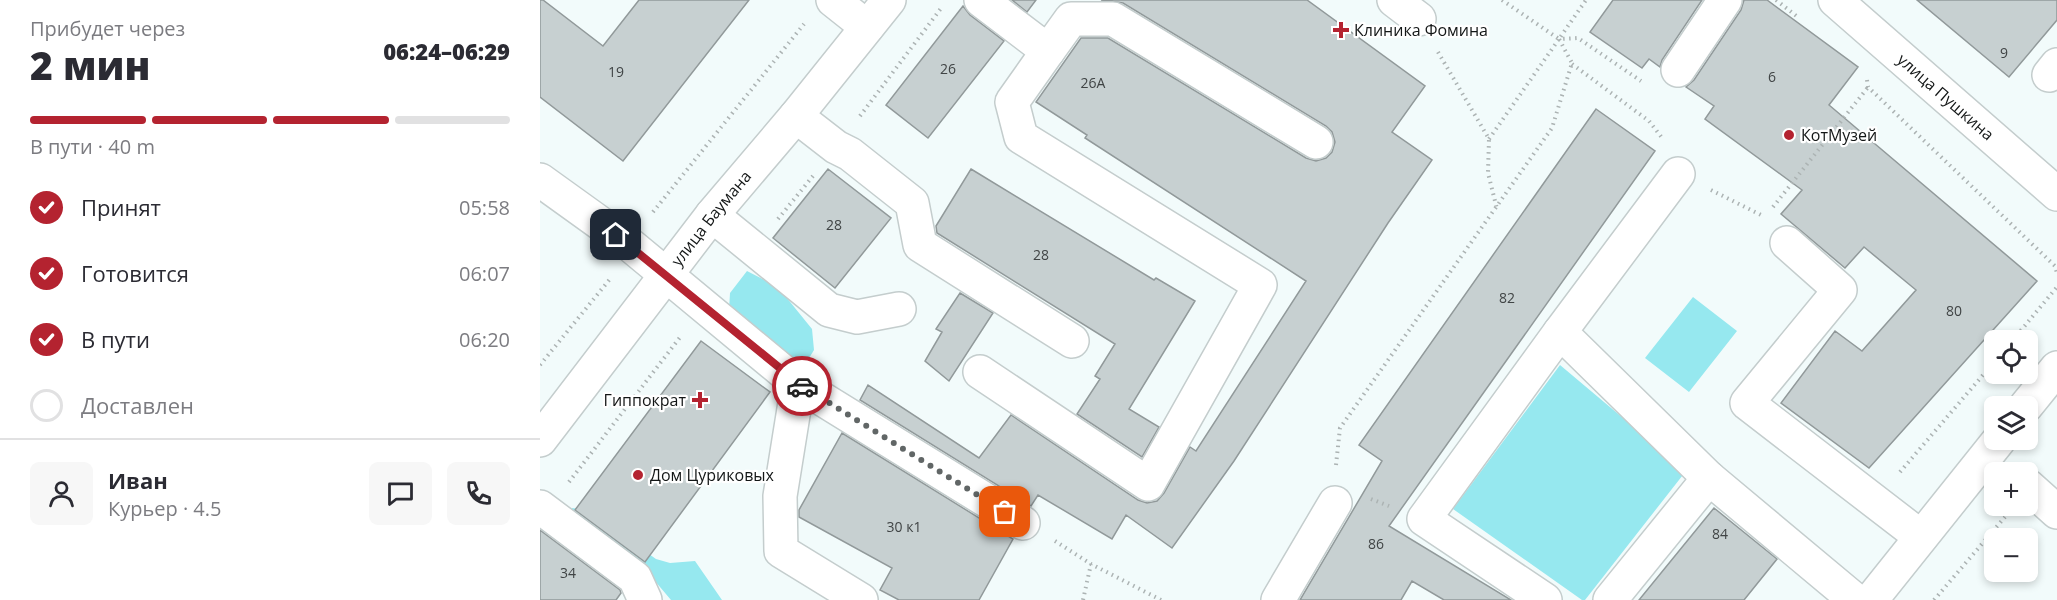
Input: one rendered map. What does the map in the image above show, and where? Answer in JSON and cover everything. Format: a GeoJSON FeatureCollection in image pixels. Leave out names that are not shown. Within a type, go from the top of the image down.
{"type":"FeatureCollection","features":[{"type":"Feature","properties":{"kind":"street","name":"улица Баумана"},"geometry":{"type":"LineString","coordinates":[[540,440],[712,215],[796,116],[889,0]]}},
{"type":"Feature","properties":{"kind":"street"},"geometry":{"type":"LineString","coordinates":[[981,0],[1048,51]]}},
{"type":"Feature","properties":{"kind":"street"},"geometry":{"type":"LineString","coordinates":[[1678,70],[1725,0]]}},
{"type":"Feature","properties":{"kind":"street","name":"улица Пушкина"},"geometry":{"type":"LineString","coordinates":[[1835,0],[2057,194]]}},
{"type":"Feature","properties":{"kind":"street"},"geometry":{"type":"LineString","coordinates":[[820,9],[867,27]]}},
{"type":"Feature","properties":{"kind":"street"},"geometry":{"type":"LineString","coordinates":[[980,372],[1148,484],[1260,285],[1021,137],[1012,102],[1071,19],[1113,19],[1316,142]]}},
{"type":"Feature","properties":{"kind":"street"},"geometry":{"type":"LineString","coordinates":[[796,116],[836,147],[850,154],[912,203],[920,245],[1072,341]]}},
{"type":"Feature","properties":{"kind":"street"},"geometry":{"type":"LineString","coordinates":[[1545,600],[1424,519],[1678,174]]}},
{"type":"Feature","properties":{"kind":"street"},"geometry":{"type":"LineString","coordinates":[[540,180],[629,244],[798,384],[1023,523]]}},
{"type":"Feature","properties":{"kind":"street"},"geometry":{"type":"LineString","coordinates":[[712,215],[829,309],[857,317],[899,309]]}},
{"type":"Feature","properties":{"kind":"street"},"geometry":{"type":"LineString","coordinates":[[1787,243],[1840,290],[1747,403],[1922,537]]}},
{"type":"Feature","properties":{"kind":"street"},"geometry":{"type":"LineString","coordinates":[[1560,332],[1709,478],[1855,600]]}},
{"type":"Feature","properties":{"kind":"street"},"geometry":{"type":"LineString","coordinates":[[2034,396],[2057,368]]}},
{"type":"Feature","properties":{"kind":"street"},"geometry":{"type":"LineString","coordinates":[[798,384],[780,496],[781,551],[861,600]]}},
{"type":"Feature","properties":{"kind":"street"},"geometry":{"type":"LineString","coordinates":[[1871,600],[1991,450]]}},
{"type":"Feature","properties":{"kind":"street"},"geometry":{"type":"LineString","coordinates":[[1610,600],[1709,478]]}},
{"type":"Feature","properties":{"kind":"street"},"geometry":{"type":"LineString","coordinates":[[2038,495],[2057,512]]}},
{"type":"Feature","properties":{"kind":"street"},"geometry":{"type":"LineString","coordinates":[[1278,600],[1335,503]]}},
{"type":"Feature","properties":{"kind":"street"},"geometry":{"type":"LineString","coordinates":[[540,507],[635,578],[645,600]]}},
{"type":"Feature","properties":{"kind":"path"},"geometry":{"type":"LineString","coordinates":[[1502,0],[1559,39],[1572,63],[1649,121],[1675,153],[1678,174],[1764,217],[1787,243]]}},
{"type":"Feature","properties":{"kind":"path"},"geometry":{"type":"LineString","coordinates":[[1497,209],[1488,173],[1489,139],[1586,0]]}},
{"type":"Feature","properties":{"kind":"path"},"geometry":{"type":"LineString","coordinates":[[1776,0],[1803,20]]}},
{"type":"Feature","properties":{"kind":"path"},"geometry":{"type":"LineString","coordinates":[[629,244],[660,203],[820,9]]}},
{"type":"Feature","properties":{"kind":"path"},"geometry":{"type":"LineString","coordinates":[[1406,9],[1489,139]]}},
{"type":"Feature","properties":{"kind":"path"},"geometry":{"type":"LineString","coordinates":[[1559,39],[1578,38],[1648,86],[1666,83],[1678,70]]}},
{"type":"Feature","properties":{"kind":"path"},"geometry":{"type":"LineString","coordinates":[[1764,217],[1897,53]]}},
{"type":"Feature","properties":{"kind":"path"},"geometry":{"type":"LineString","coordinates":[[1424,519],[1360,495],[1335,503],[1340,428],[1497,209],[1552,128],[1572,63]]}},
{"type":"Feature","properties":{"kind":"path"},"geometry":{"type":"LineString","coordinates":[[1866,78],[1868,87],[2056,265],[2057,273]]}},
{"type":"Feature","properties":{"kind":"path"},"geometry":{"type":"LineString","coordinates":[[540,365],[612,276]]}},
{"type":"Feature","properties":{"kind":"path"},"geometry":{"type":"LineString","coordinates":[[2021,330],[2057,287]]}},
{"type":"Feature","properties":{"kind":"path"},"geometry":{"type":"LineString","coordinates":[[1934,600],[2006,516]]}},
{"type":"Feature","properties":{"kind":"path"},"geometry":{"type":"LineString","coordinates":[[1023,523],[1091,564],[1161,600]]}},
{"type":"Feature","properties":{"kind":"path"},"geometry":{"type":"LineString","coordinates":[[1083,600],[1091,564]]}},
{"type":"Feature","properties":{"kind":"shaded area"},"geometry":{"type":"Polygon","coordinates":[[[747,271],[778,287],[812,329],[814,350],[803,368],[729,310],[730,293],[747,271]]]}},
{"type":"Feature","properties":{"kind":"shaded area"},"geometry":{"type":"Polygon","coordinates":[[[1693,297],[1737,331],[1689,392],[1645,358],[1693,297]]]}},
{"type":"Feature","properties":{"kind":"shaded area"},"geometry":{"type":"Polygon","coordinates":[[[1560,365],[1686,471],[1585,600],[1453,509],[1560,365]]]}},
{"type":"Feature","properties":{"kind":"shaded area"},"geometry":{"type":"Polygon","coordinates":[[[572,508],[587,510],[656,559],[670,563],[695,561],[722,600],[671,600],[649,574],[573,522],[572,508]]]}},
{"type":"Feature","properties":{"kind":"building"},"geometry":{"type":"Polygon","coordinates":[[[540,0],[603,46],[639,0],[749,0],[623,161],[540,97],[540,0]]]}},
{"type":"Feature","properties":{"kind":"building"},"geometry":{"type":"Polygon","coordinates":[[[1012,0],[1036,0],[1027,12],[1012,0]]]}},
{"type":"Feature","properties":{"kind":"building"},"geometry":{"type":"Polygon","coordinates":[[[1101,0],[1307,0],[1425,86],[1392,132],[1432,160],[1388,223],[1234,461],[1172,548],[1126,515],[1112,539],[1038,495],[1031,506],[860,400],[868,385],[979,458],[1011,415],[1138,500],[1147,503],[1157,501],[1164,493],[1190,447],[1196,451],[1306,281],[1085,138],[1087,135],[1036,102],[1081,38],[1108,38],[1306,158],[1316,161],[1326,158],[1332,152],[1335,142],[1332,132],[1326,126],[1123,3],[1101,0]]]}},
{"type":"Feature","properties":{"kind":"building"},"geometry":{"type":"Polygon","coordinates":[[[1613,0],[1702,0],[1662,60],[1660,67],[1649,59],[1642,68],[1590,32],[1613,0]]]}},
{"type":"Feature","properties":{"kind":"building"},"geometry":{"type":"Polygon","coordinates":[[[1744,0],[1767,0],[1858,67],[1829,105],[2037,281],[1993,330],[1984,330],[1984,340],[1869,468],[1781,403],[1835,331],[1862,351],[1916,290],[1864,247],[1845,268],[1781,214],[1802,190],[1705,119],[1714,106],[1686,87],[1694,80],[1741,10],[1744,0]]]}},
{"type":"Feature","properties":{"kind":"building"},"geometry":{"type":"Polygon","coordinates":[[[1917,0],[2057,0],[2057,20],[2009,77],[1917,0]]]}},
{"type":"Feature","properties":{"kind":"building"},"geometry":{"type":"Polygon","coordinates":[[[963,6],[970,15],[1004,41],[928,138],[886,105],[963,6]]]}},
{"type":"Feature","properties":{"kind":"building"},"geometry":{"type":"Polygon","coordinates":[[[1596,109],[1655,151],[1389,526],[1511,600],[1444,600],[1412,581],[1401,600],[1300,600],[1382,461],[1359,445],[1596,109]]]}},
{"type":"Feature","properties":{"kind":"building"},"geometry":{"type":"Polygon","coordinates":[[[828,169],[891,218],[835,288],[773,238],[828,169]]]}},
{"type":"Feature","properties":{"kind":"building"},"geometry":{"type":"Polygon","coordinates":[[[971,169],[1154,280],[1156,278],[1195,301],[1129,409],[1159,427],[1142,457],[1077,414],[1100,379],[1095,376],[1115,344],[937,233],[936,226],[971,169]]]}},
{"type":"Feature","properties":{"kind":"building"},"geometry":{"type":"Polygon","coordinates":[[[960,293],[993,313],[949,381],[925,361],[942,332],[936,329],[960,293]]]}},
{"type":"Feature","properties":{"kind":"building"},"geometry":{"type":"Polygon","coordinates":[[[701,341],[770,392],[645,562],[575,510],[701,341]]]}},
{"type":"Feature","properties":{"kind":"building"},"geometry":{"type":"Polygon","coordinates":[[[842,433],[1013,539],[979,600],[899,600],[880,590],[892,568],[799,517],[799,510],[842,433]]]}},
{"type":"Feature","properties":{"kind":"building"},"geometry":{"type":"Polygon","coordinates":[[[1714,508],[1777,559],[1744,600],[1639,600],[1714,508]]]}},
{"type":"Feature","properties":{"kind":"building"},"geometry":{"type":"Polygon","coordinates":[[[540,530],[620,590],[621,593],[616,600],[540,600],[540,530]]]}},
{"type":"Feature","properties":{"kind":"way so far"},"geometry":{"type":"LineString","coordinates":[[802,386],[1005,512]]}},
{"type":"Feature","properties":{"kind":"place","name":"Клиника Фомина"},"geometry":{"type":"Point","coordinates":[1341,30]}},
{"type":"Feature","properties":{"kind":"place","name":"КотМузей"},"geometry":{"type":"Point","coordinates":[1789,135]}},
{"type":"Feature","properties":{"kind":"place","name":"Гиппократ"},"geometry":{"type":"Point","coordinates":[700,400]}},
{"type":"Feature","properties":{"kind":"place","name":"Дом Цуриковых"},"geometry":{"type":"Point","coordinates":[638,475]}},
{"type":"Feature","properties":{"kind":"route"},"geometry":{"type":"LineString","coordinates":[[616,235],[802,386]]}}]}
